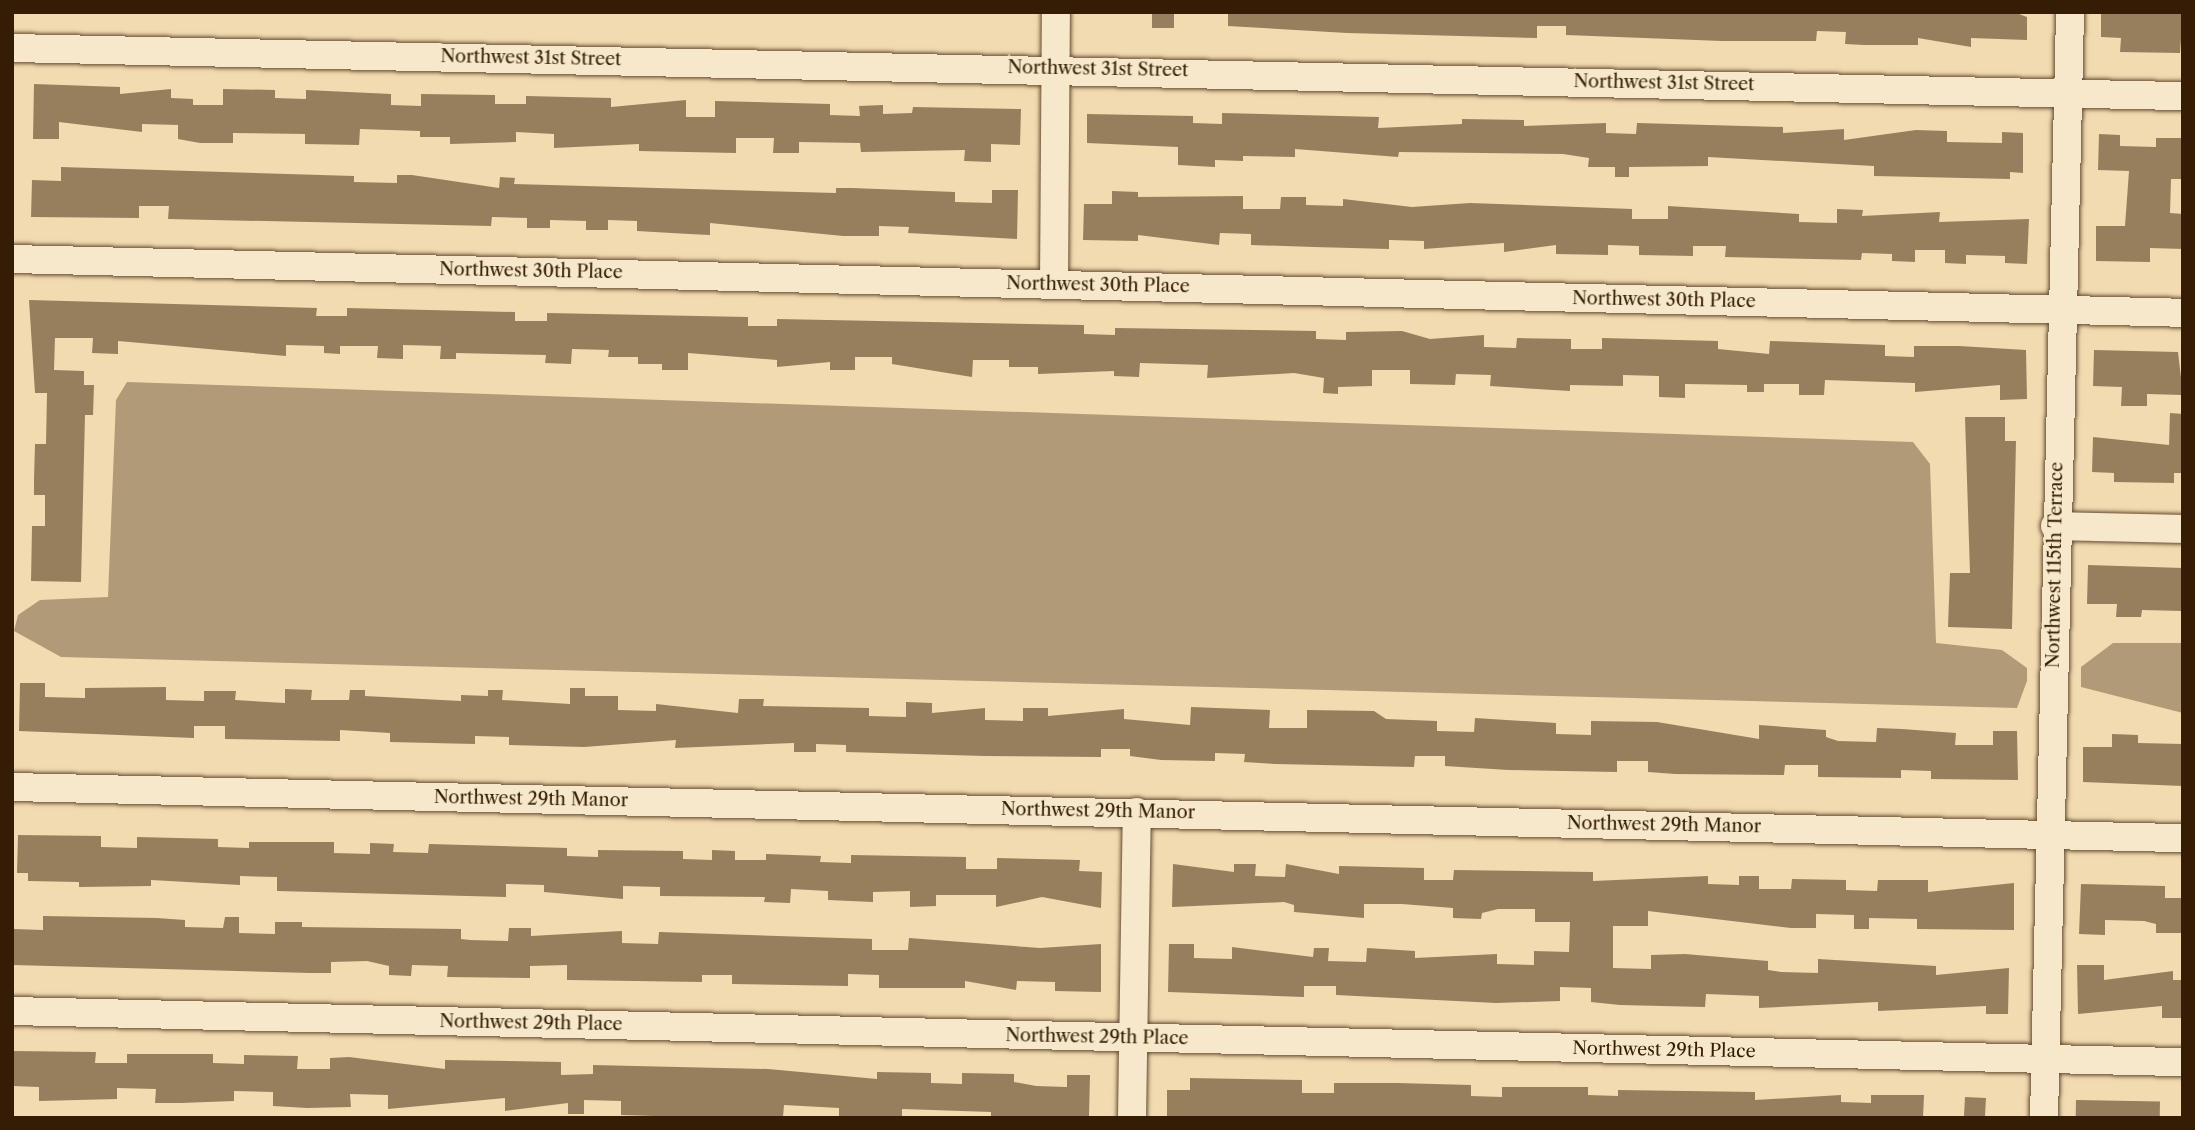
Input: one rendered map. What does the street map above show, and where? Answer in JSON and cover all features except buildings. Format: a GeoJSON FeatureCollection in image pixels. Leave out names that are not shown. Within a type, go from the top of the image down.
{"type":"FeatureCollection","features":[{"type":"Feature","properties":{"kind":"street"},"geometry":{"type":"LineString","coordinates":[[1054,284],[1056,12]]}},
{"type":"Feature","properties":{"kind":"street","name":"Northwest 115th Terrace"},"geometry":{"type":"LineString","coordinates":[[2043,1118],[2060,310],[2070,12]]}},
{"type":"Feature","properties":{"kind":"street","name":"Northwest 31st Street"},"geometry":{"type":"LineString","coordinates":[[12,48],[1054,68],[2183,96]]}},
{"type":"Feature","properties":{"kind":"street","name":"Northwest 30th Place"},"geometry":{"type":"LineString","coordinates":[[12,259],[2183,313]]}},
{"type":"Feature","properties":{"kind":"street"},"geometry":{"type":"LineString","coordinates":[[2055,526],[2183,529]]}},
{"type":"Feature","properties":{"kind":"street","name":"Northwest 29th Manor"},"geometry":{"type":"LineString","coordinates":[[12,788],[2183,838]]}},
{"type":"Feature","properties":{"kind":"street"},"geometry":{"type":"LineString","coordinates":[[1132,1118],[1137,812]]}},
{"type":"Feature","properties":{"kind":"street","name":"Northwest 29th Place"},"geometry":{"type":"LineString","coordinates":[[12,1011],[2183,1062]]}},
{"type":"Feature","properties":{"kind":"shaded area"},"geometry":{"type":"Polygon","coordinates":[[[127,382],[1913,442],[1930,464],[1936,643],[2002,650],[2027,668],[2027,681],[2017,708],[61,657],[14,631],[18,615],[40,600],[108,597],[116,400],[127,382]]]}},
{"type":"Feature","properties":{"kind":"shaded area"},"geometry":{"type":"Polygon","coordinates":[[[2113,643],[2183,643],[2183,713],[2081,687],[2081,667],[2113,643]]]}}]}
